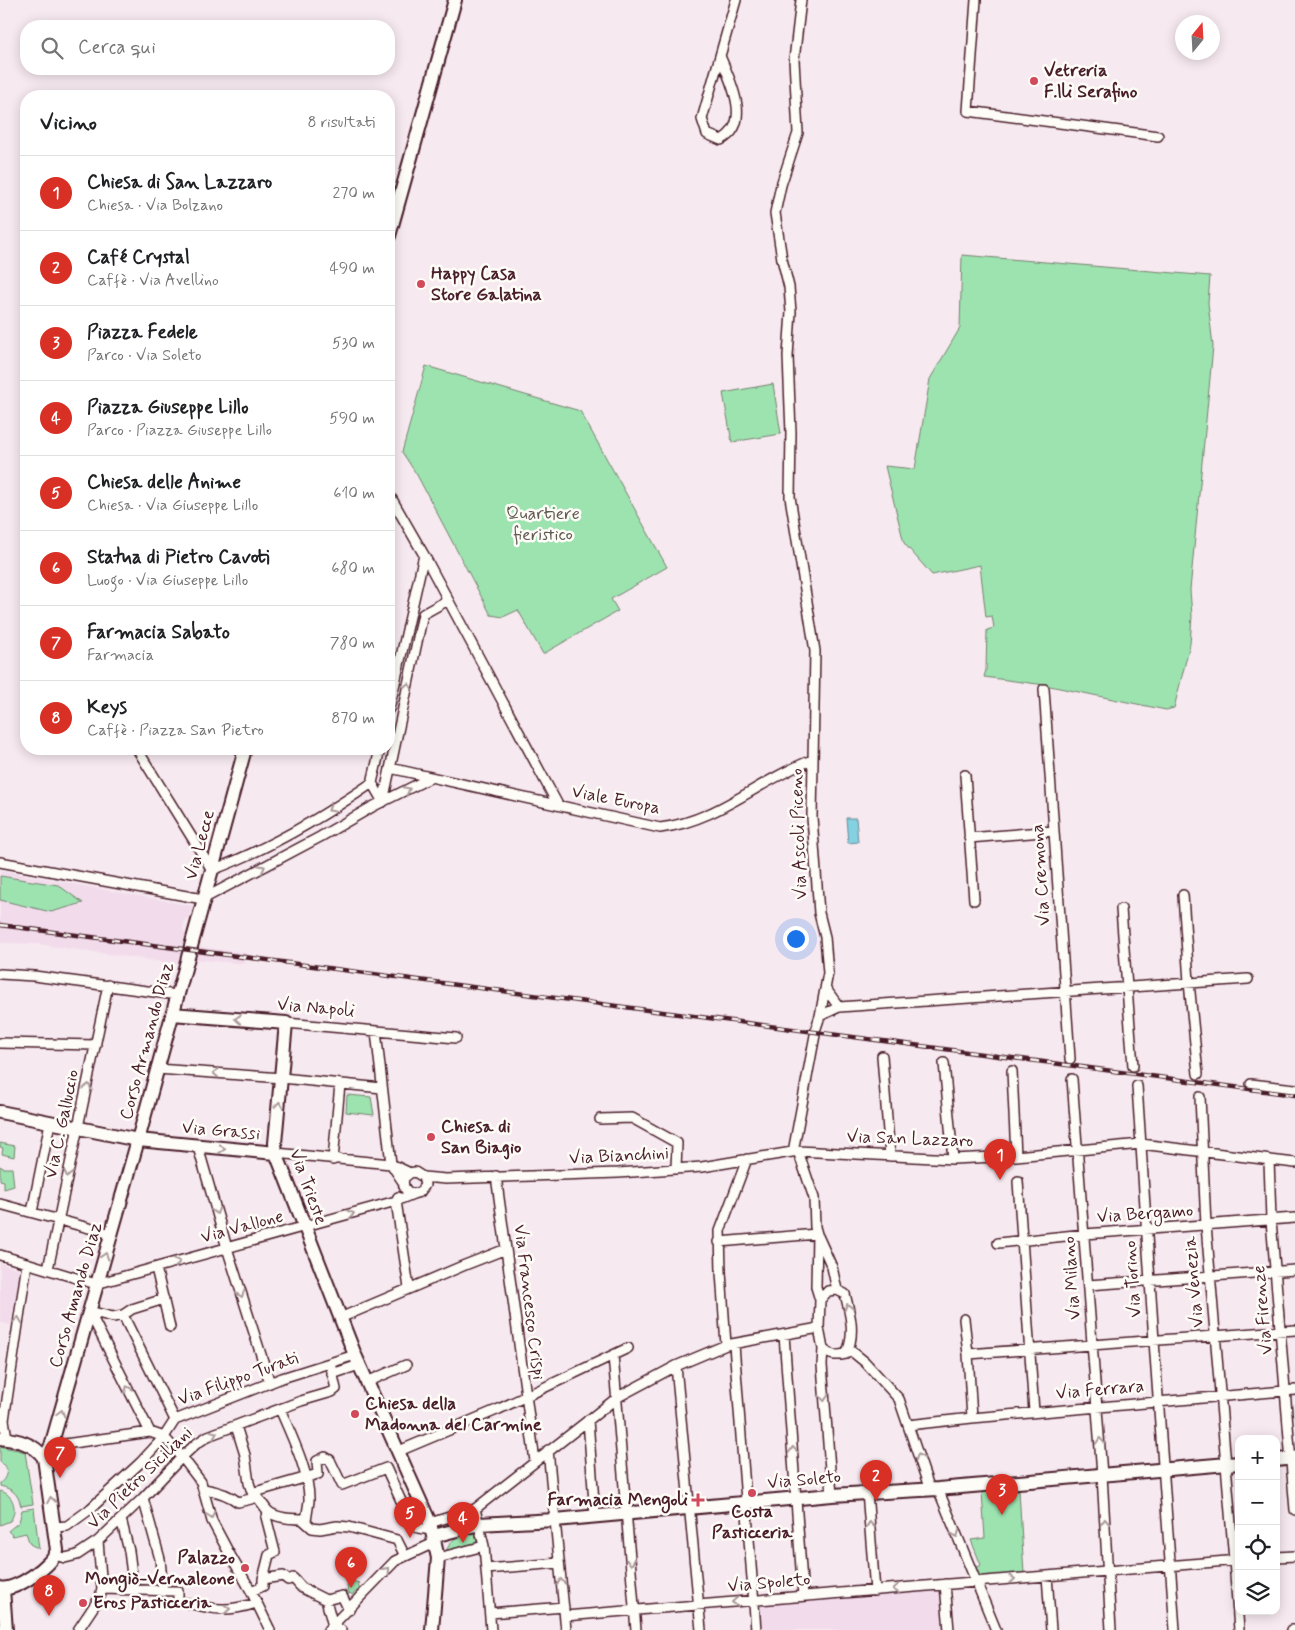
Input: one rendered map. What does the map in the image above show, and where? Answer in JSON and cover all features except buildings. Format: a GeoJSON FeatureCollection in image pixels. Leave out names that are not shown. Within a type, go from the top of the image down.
{"type":"FeatureCollection","features":[{"type":"Feature","properties":{"kind":"street"},"geometry":{"type":"LineString","coordinates":[[395,214],[454,0]]}},
{"type":"Feature","properties":{"kind":"street"},"geometry":{"type":"LineString","coordinates":[[720,56],[738,106],[735,126],[729,135],[720,140],[707,134],[702,119],[720,56],[736,0]]}},
{"type":"Feature","properties":{"kind":"street","name":"Via Ascoli Piceno"},"geometry":{"type":"LineString","coordinates":[[796,1152],[828,973],[819,913],[812,817],[815,651],[790,497],[791,433],[788,356],[791,312],[790,295],[775,213],[781,185],[798,133],[794,60],[801,0]]}},
{"type":"Feature","properties":{"kind":"street"},"geometry":{"type":"LineString","coordinates":[[976,0],[968,111],[1158,136]]}},
{"type":"Feature","properties":{"kind":"street"},"geometry":{"type":"LineString","coordinates":[[395,504],[558,805]]}},
{"type":"Feature","properties":{"kind":"street"},"geometry":{"type":"LineString","coordinates":[[395,682],[424,555]]}},
{"type":"Feature","properties":{"kind":"street"},"geometry":{"type":"LineString","coordinates":[[411,611],[423,614],[448,600]]}},
{"type":"Feature","properties":{"kind":"street"},"geometry":{"type":"LineString","coordinates":[[395,745],[423,614]]}},
{"type":"Feature","properties":{"kind":"street","name":"Via Cremona"},"geometry":{"type":"LineString","coordinates":[[1044,689],[1070,1059]]}},
{"type":"Feature","properties":{"kind":"street"},"geometry":{"type":"LineString","coordinates":[[141,755],[212,870],[237,861],[312,820],[372,783]]}},
{"type":"Feature","properties":{"kind":"street","name":"Via Lecce"},"geometry":{"type":"LineString","coordinates":[[190,950],[243,755]]}},
{"type":"Feature","properties":{"kind":"street"},"geometry":{"type":"LineString","coordinates":[[379,755],[372,783],[383,802]]}},
{"type":"Feature","properties":{"kind":"street"},"geometry":{"type":"LineString","coordinates":[[383,802],[393,755]]}},
{"type":"Feature","properties":{"kind":"street","name":"Viale Europa"},"geometry":{"type":"LineString","coordinates":[[390,768],[660,828],[704,817],[793,767],[812,760]]}},
{"type":"Feature","properties":{"kind":"street"},"geometry":{"type":"LineString","coordinates":[[964,775],[974,900]]}},
{"type":"Feature","properties":{"kind":"street"},"geometry":{"type":"LineString","coordinates":[[0,862],[203,899],[430,778]]}},
{"type":"Feature","properties":{"kind":"street"},"geometry":{"type":"LineString","coordinates":[[969,838],[1054,831]]}},
{"type":"Feature","properties":{"kind":"street"},"geometry":{"type":"LineString","coordinates":[[237,861],[246,876]]}},
{"type":"Feature","properties":{"kind":"street"},"geometry":{"type":"LineString","coordinates":[[1183,896],[1198,1074]]}},
{"type":"Feature","properties":{"kind":"street"},"geometry":{"type":"LineString","coordinates":[[1121,909],[1133,1066]]}},
{"type":"Feature","properties":{"kind":"street","name":"Corso Armando Diaz"},"geometry":{"type":"LineString","coordinates":[[138,1140],[190,950]]}},
{"type":"Feature","properties":{"kind":"street"},"geometry":{"type":"LineString","coordinates":[[0,974],[34,976],[177,995]]}},
{"type":"Feature","properties":{"kind":"street"},"geometry":{"type":"LineString","coordinates":[[820,1016],[839,1007],[1248,978]]}},
{"type":"Feature","properties":{"kind":"street","name":"Via C. Galluccio"},"geometry":{"type":"LineString","coordinates":[[48,1269],[108,985]]}},
{"type":"Feature","properties":{"kind":"street"},"geometry":{"type":"LineString","coordinates":[[826,989],[839,1007]]}},
{"type":"Feature","properties":{"kind":"street","name":"Via Napoli"},"geometry":{"type":"LineString","coordinates":[[172,1014],[286,1022],[456,1038]]}},
{"type":"Feature","properties":{"kind":"street","name":"Via Trieste"},"geometry":{"type":"LineString","coordinates":[[286,1022],[275,1143],[276,1153],[357,1360],[433,1533],[438,1558],[432,1630]]}},
{"type":"Feature","properties":{"kind":"street"},"geometry":{"type":"LineString","coordinates":[[376,1031],[391,1164],[409,1193],[417,1194],[446,1179]]}},
{"type":"Feature","properties":{"kind":"street"},"geometry":{"type":"LineString","coordinates":[[0,1043],[96,1045]]}},
{"type":"Feature","properties":{"kind":"street"},"geometry":{"type":"LineString","coordinates":[[882,1056],[890,1156]]}},
{"type":"Feature","properties":{"kind":"street"},"geometry":{"type":"LineString","coordinates":[[944,1063],[953,1159]]}},
{"type":"Feature","properties":{"kind":"street"},"geometry":{"type":"LineString","coordinates":[[157,1069],[282,1078],[382,1088]]}},
{"type":"Feature","properties":{"kind":"street"},"geometry":{"type":"LineString","coordinates":[[1012,1071],[1016,1156]]}},
{"type":"Feature","properties":{"kind":"street","name":"Via Milano"},"geometry":{"type":"LineString","coordinates":[[1072,1078],[1093,1345],[1111,1630]]}},
{"type":"Feature","properties":{"kind":"street"},"geometry":{"type":"LineString","coordinates":[[333,1160],[340,1084]]}},
{"type":"Feature","properties":{"kind":"street"},"geometry":{"type":"LineString","coordinates":[[1251,1084],[1295,1089]]}},
{"type":"Feature","properties":{"kind":"street","name":"Via Torino"},"geometry":{"type":"LineString","coordinates":[[1137,1086],[1158,1402],[1176,1630]]}},
{"type":"Feature","properties":{"kind":"street","name":"Via Venezia"},"geometry":{"type":"LineString","coordinates":[[1200,1097],[1206,1225],[1219,1396],[1235,1543]]}},
{"type":"Feature","properties":{"kind":"street","name":"Via Grassi"},"geometry":{"type":"LineString","coordinates":[[0,1112],[138,1140],[391,1164]]}},
{"type":"Feature","properties":{"kind":"street"},"geometry":{"type":"LineString","coordinates":[[600,1119],[632,1118],[677,1143],[676,1169]]}},
{"type":"Feature","properties":{"kind":"street"},"geometry":{"type":"LineString","coordinates":[[32,1212],[50,1123]]}},
{"type":"Feature","properties":{"kind":"street","name":"Corso Amando Diaz"},"geometry":{"type":"LineString","coordinates":[[44,1458],[52,1446],[138,1140]]}},
{"type":"Feature","properties":{"kind":"street","name":"Via San Lazzaro"},"geometry":{"type":"LineString","coordinates":[[796,1152],[953,1159],[1016,1156],[1140,1144],[1295,1163]]}},
{"type":"Feature","properties":{"kind":"street"},"geometry":{"type":"LineString","coordinates":[[198,1147],[227,1248],[270,1384]]}},
{"type":"Feature","properties":{"kind":"street"},"geometry":{"type":"LineString","coordinates":[[796,1152],[814,1198],[815,1226],[832,1267],[837,1290]]}},
{"type":"Feature","properties":{"kind":"street","name":"Via Bianchini"},"geometry":{"type":"LineString","coordinates":[[446,1179],[702,1167],[796,1152]]}},
{"type":"Feature","properties":{"kind":"street"},"geometry":{"type":"LineString","coordinates":[[747,1159],[720,1231],[719,1242],[746,1503],[756,1630]]}},
{"type":"Feature","properties":{"kind":"street","name":"Via Firenze"},"geometry":{"type":"LineString","coordinates":[[1269,1160],[1271,1220],[1281,1331],[1290,1390],[1295,1510]]}},
{"type":"Feature","properties":{"kind":"street"},"geometry":{"type":"LineString","coordinates":[[391,1164],[410,1173],[420,1174],[423,1177],[446,1179]]}},
{"type":"Feature","properties":{"kind":"street"},"geometry":{"type":"LineString","coordinates":[[409,1288],[396,1201],[406,1175],[410,1173]]}},
{"type":"Feature","properties":{"kind":"street","name":"Via Francesco Crispi"},"geometry":{"type":"LineString","coordinates":[[496,1176],[535,1461]]}},
{"type":"Feature","properties":{"kind":"street"},"geometry":{"type":"LineString","coordinates":[[423,1177],[425,1186],[423,1190]]}},
{"type":"Feature","properties":{"kind":"street"},"geometry":{"type":"LineString","coordinates":[[1018,1182],[1034,1412]]}},
{"type":"Feature","properties":{"kind":"street","name":"Via Vallone"},"geometry":{"type":"LineString","coordinates":[[96,1284],[396,1201],[413,1194]]}},
{"type":"Feature","properties":{"kind":"street"},"geometry":{"type":"LineString","coordinates":[[0,1204],[111,1234]]}},
{"type":"Feature","properties":{"kind":"street","name":"Via Bergamo"},"geometry":{"type":"LineString","coordinates":[[998,1243],[1085,1234],[1295,1218]]}},
{"type":"Feature","properties":{"kind":"street"},"geometry":{"type":"LineString","coordinates":[[719,1242],[817,1234]]}},
{"type":"Feature","properties":{"kind":"street"},"geometry":{"type":"LineString","coordinates":[[817,1234],[816,1287],[820,1300],[819,1328],[823,1349],[822,1365],[832,1495]]}},
{"type":"Feature","properties":{"kind":"street"},"geometry":{"type":"LineString","coordinates":[[340,1318],[409,1288],[506,1250]]}},
{"type":"Feature","properties":{"kind":"street"},"geometry":{"type":"LineString","coordinates":[[0,1254],[96,1284]]}},
{"type":"Feature","properties":{"kind":"street"},"geometry":{"type":"LineString","coordinates":[[6,1630],[2,1589],[44,1569],[55,1555],[56,1544],[44,1458],[38,1450],[30,1445],[3,1438],[2,1420],[27,1263]]}},
{"type":"Feature","properties":{"kind":"street"},"geometry":{"type":"LineString","coordinates":[[156,1268],[170,1327]]}},
{"type":"Feature","properties":{"kind":"street"},"geometry":{"type":"LineString","coordinates":[[1088,1285],[1295,1270]]}},
{"type":"Feature","properties":{"kind":"street"},"geometry":{"type":"LineString","coordinates":[[820,1300],[828,1291],[837,1290],[844,1294],[849,1310],[852,1337],[846,1354],[838,1356],[828,1354],[823,1349]]}},
{"type":"Feature","properties":{"kind":"street"},"geometry":{"type":"LineString","coordinates":[[89,1312],[113,1317],[164,1299]]}},
{"type":"Feature","properties":{"kind":"street"},"geometry":{"type":"LineString","coordinates":[[89,1312],[150,1432]]}},
{"type":"Feature","properties":{"kind":"street"},"geometry":{"type":"LineString","coordinates":[[123,1315],[175,1420]]}},
{"type":"Feature","properties":{"kind":"street"},"geometry":{"type":"LineString","coordinates":[[964,1319],[972,1418]]}},
{"type":"Feature","properties":{"kind":"street"},"geometry":{"type":"LineString","coordinates":[[334,1629],[349,1610],[395,1561],[406,1556],[433,1533],[475,1509],[618,1397],[676,1366],[730,1345],[819,1328]]}},
{"type":"Feature","properties":{"kind":"street"},"geometry":{"type":"LineString","coordinates":[[968,1354],[1295,1330]]}},
{"type":"Feature","properties":{"kind":"street"},"geometry":{"type":"LineString","coordinates":[[784,1335],[804,1596]]}},
{"type":"Feature","properties":{"kind":"street"},"geometry":{"type":"LineString","coordinates":[[399,1452],[525,1397],[628,1348]]}},
{"type":"Feature","properties":{"kind":"street"},"geometry":{"type":"LineString","coordinates":[[849,1349],[865,1362],[899,1399],[934,1489],[996,1630]]}},
{"type":"Feature","properties":{"kind":"street"},"geometry":{"type":"LineString","coordinates":[[613,1355],[636,1630]]}},
{"type":"Feature","properties":{"kind":"street"},"geometry":{"type":"LineString","coordinates":[[332,1374],[357,1360]]}},
{"type":"Feature","properties":{"kind":"street","name":"Via Filippo Turati"},"geometry":{"type":"LineString","coordinates":[[55,1527],[67,1526],[89,1510],[140,1463],[164,1437],[175,1420],[330,1363],[357,1360]]}},
{"type":"Feature","properties":{"kind":"street","name":"Via Pietro Siciliani"},"geometry":{"type":"LineString","coordinates":[[55,1555],[65,1558],[77,1555],[98,1541],[182,1457],[208,1436],[332,1392],[336,1389],[330,1363]]}},
{"type":"Feature","properties":{"kind":"street"},"geometry":{"type":"LineString","coordinates":[[368,1382],[406,1365]]}},
{"type":"Feature","properties":{"kind":"street"},"geometry":{"type":"LineString","coordinates":[[676,1366],[701,1630]]}},
{"type":"Feature","properties":{"kind":"street","name":"Via Ferrara"},"geometry":{"type":"LineString","coordinates":[[908,1425],[1290,1390]]}},
{"type":"Feature","properties":{"kind":"street"},"geometry":{"type":"LineString","coordinates":[[280,1409],[292,1434],[305,1477],[309,1500],[307,1524],[312,1528],[349,1527],[397,1540],[406,1556]]}},
{"type":"Feature","properties":{"kind":"street"},"geometry":{"type":"LineString","coordinates":[[588,1420],[595,1516]]}},
{"type":"Feature","properties":{"kind":"street"},"geometry":{"type":"LineString","coordinates":[[236,1426],[245,1455],[248,1483],[252,1495],[257,1497],[269,1512],[286,1519],[306,1520]]}},
{"type":"Feature","properties":{"kind":"street"},"geometry":{"type":"LineString","coordinates":[[52,1446],[150,1432],[164,1437],[201,1482],[212,1521],[251,1591],[270,1630]]}},
{"type":"Feature","properties":{"kind":"street"},"geometry":{"type":"LineString","coordinates":[[548,1450],[566,1630]]}},
{"type":"Feature","properties":{"kind":"street"},"geometry":{"type":"LineString","coordinates":[[204,1489],[215,1491],[238,1502],[251,1499],[255,1492],[318,1474],[317,1462],[325,1457],[330,1460],[342,1485],[386,1468],[412,1525],[433,1533]]}},
{"type":"Feature","properties":{"kind":"street"},"geometry":{"type":"LineString","coordinates":[[1280,1460],[1293,1458]]}},
{"type":"Feature","properties":{"kind":"street","name":"Via Soleto"},"geometry":{"type":"LineString","coordinates":[[433,1533],[479,1524],[555,1520],[867,1492],[934,1489],[1235,1463]]}},
{"type":"Feature","properties":{"kind":"street"},"geometry":{"type":"LineString","coordinates":[[867,1492],[875,1591]]}},
{"type":"Feature","properties":{"kind":"street"},"geometry":{"type":"LineString","coordinates":[[143,1498],[160,1559],[163,1592]]}},
{"type":"Feature","properties":{"kind":"street"},"geometry":{"type":"LineString","coordinates":[[475,1509],[484,1546],[491,1630]]}},
{"type":"Feature","properties":{"kind":"street"},"geometry":{"type":"LineString","coordinates":[[251,1591],[263,1586],[269,1555],[274,1552],[266,1517],[269,1512]]}},
{"type":"Feature","properties":{"kind":"street"},"geometry":{"type":"LineString","coordinates":[[121,1519],[129,1551],[134,1590]]}},
{"type":"Feature","properties":{"kind":"street"},"geometry":{"type":"LineString","coordinates":[[78,1630],[101,1593],[98,1541]]}},
{"type":"Feature","properties":{"kind":"street"},"geometry":{"type":"LineString","coordinates":[[438,1558],[484,1546]]}},
{"type":"Feature","properties":{"kind":"street"},"geometry":{"type":"LineString","coordinates":[[1280,1557],[1295,1556]]}},
{"type":"Feature","properties":{"kind":"street","name":"Via Spoleto"},"geometry":{"type":"LineString","coordinates":[[490,1613],[635,1610],[1235,1560]]}},
{"type":"Feature","properties":{"kind":"street"},"geometry":{"type":"LineString","coordinates":[[486,1569],[559,1564]]}},
{"type":"Feature","properties":{"kind":"street","name":"Via Venezia"},"geometry":{"type":"LineString","coordinates":[[1237,1570],[1239,1630]]}},
{"type":"Feature","properties":{"kind":"street"},"geometry":{"type":"LineString","coordinates":[[263,1579],[283,1576],[288,1580],[293,1578],[312,1595],[326,1600],[342,1596],[349,1610]]}},
{"type":"Feature","properties":{"kind":"street"},"geometry":{"type":"LineString","coordinates":[[1047,1576],[1051,1630]]}},
{"type":"Feature","properties":{"kind":"street"},"geometry":{"type":"LineString","coordinates":[[945,1584],[949,1630]]}},
{"type":"Feature","properties":{"kind":"street"},"geometry":{"type":"LineString","coordinates":[[101,1593],[134,1590],[178,1591],[178,1601],[221,1610],[239,1608],[256,1602]]}},
{"type":"Feature","properties":{"kind":"street"},"geometry":{"type":"LineString","coordinates":[[326,1600],[334,1629]]}},
{"type":"Feature","properties":{"kind":"shaded area"},"geometry":{"type":"Polygon","coordinates":[[[0,870],[193,906],[189,917],[185,920],[183,929],[186,935],[183,942],[185,945],[247,953],[245,964],[193,959],[193,956],[180,954],[177,964],[36,944],[0,943],[0,870]]]}},
{"type":"Feature","properties":{"kind":"shaded area"},"geometry":{"type":"Polygon","coordinates":[[[0,1263],[20,1269],[11,1325],[0,1323],[0,1263]]]}},
{"type":"Feature","properties":{"kind":"shaded area"},"geometry":{"type":"Polygon","coordinates":[[[943,1591],[946,1630],[760,1630],[758,1605],[943,1591]]]}},
{"type":"Feature","properties":{"kind":"green space"},"geometry":{"type":"Polygon","coordinates":[[[962,255],[1210,276],[1208,303],[1213,346],[1190,590],[1192,616],[1190,644],[1174,708],[1166,710],[1045,685],[984,677],[986,670],[987,630],[994,628],[992,616],[986,617],[980,565],[932,575],[904,543],[885,466],[915,469],[930,379],[960,328],[962,255]]]}},
{"type":"Feature","properties":{"kind":"green space","name":"Quartiere fieristico"},"geometry":{"type":"Polygon","coordinates":[[[426,366],[580,411],[667,567],[611,599],[618,611],[543,654],[518,610],[503,617],[491,615],[417,475],[402,452],[426,366]]]}},
{"type":"Feature","properties":{"kind":"green space"},"geometry":{"type":"Polygon","coordinates":[[[773,384],[781,434],[732,442],[723,393],[773,384]]]}},
{"type":"Feature","properties":{"kind":"green space"},"geometry":{"type":"Polygon","coordinates":[[[0,876],[58,885],[83,903],[51,912],[0,900],[0,876]]]}},
{"type":"Feature","properties":{"kind":"green space"},"geometry":{"type":"Polygon","coordinates":[[[347,1095],[371,1097],[374,1115],[346,1112],[347,1095]]]}},
{"type":"Feature","properties":{"kind":"green space"},"geometry":{"type":"Polygon","coordinates":[[[0,1143],[15,1146],[14,1157],[2,1154],[3,1148],[0,1147],[0,1143]]]}},
{"type":"Feature","properties":{"kind":"green space"},"geometry":{"type":"Polygon","coordinates":[[[0,1166],[12,1168],[14,1186],[4,1189],[4,1181],[0,1180],[0,1166]]]}},
{"type":"Feature","properties":{"kind":"green space"},"geometry":{"type":"Polygon","coordinates":[[[0,1446],[25,1452],[33,1504],[21,1506],[14,1492],[0,1486],[0,1483],[5,1478],[6,1469],[0,1462],[0,1446]]]}},
{"type":"Feature","properties":{"kind":"green space"},"geometry":{"type":"Polygon","coordinates":[[[1019,1490],[1024,1574],[978,1578],[974,1568],[981,1565],[971,1540],[985,1538],[982,1492],[1019,1490]]]}},
{"type":"Feature","properties":{"kind":"green space"},"geometry":{"type":"Polygon","coordinates":[[[0,1491],[11,1499],[14,1513],[10,1521],[0,1525],[0,1491]]]}},
{"type":"Feature","properties":{"kind":"green space"},"geometry":{"type":"Polygon","coordinates":[[[34,1508],[39,1549],[30,1544],[26,1533],[13,1536],[8,1531],[19,1522],[22,1510],[34,1508]]]}},
{"type":"Feature","properties":{"kind":"green space"},"geometry":{"type":"Polygon","coordinates":[[[475,1532],[477,1544],[445,1553],[454,1540],[475,1532]]]}},
{"type":"Feature","properties":{"kind":"green space"},"geometry":{"type":"Polygon","coordinates":[[[351,1581],[360,1583],[358,1586],[360,1588],[352,1595],[350,1593],[348,1595],[347,1585],[351,1581]]]}},
{"type":"Feature","properties":{"kind":"water"},"geometry":{"type":"Polygon","coordinates":[[[846,818],[856,818],[858,842],[848,843],[846,818]]]}},
{"type":"Feature","properties":{"kind":"railway"},"geometry":{"type":"LineString","coordinates":[[0,925],[1295,1095]]}},
{"type":"Feature","properties":{"kind":"place","name":"Vetreria F.lli Serafino"},"geometry":{"type":"Point","coordinates":[1034,81]}},
{"type":"Feature","properties":{"kind":"place","name":"Happy Casa Store Galatina"},"geometry":{"type":"Point","coordinates":[421,284]}},
{"type":"Feature","properties":{"kind":"place","name":"Chiesa di San Biagio"},"geometry":{"type":"Point","coordinates":[431,1137]}},
{"type":"Feature","properties":{"kind":"place","name":"Chiesa di San Lazzaro"},"geometry":{"type":"Point","coordinates":[1000,1180]}},
{"type":"Feature","properties":{"kind":"place","name":"Chiesa della Madonna del Carmine"},"geometry":{"type":"Point","coordinates":[355,1414]}},
{"type":"Feature","properties":{"kind":"place","name":"Farmacia Sabato"},"geometry":{"type":"Point","coordinates":[60,1478]}},
{"type":"Feature","properties":{"kind":"place","name":"Costa Pasticceria"},"geometry":{"type":"Point","coordinates":[752,1493]}},
{"type":"Feature","properties":{"kind":"place","name":"Farmacia Mengoli"},"geometry":{"type":"Point","coordinates":[698,1500]}},
{"type":"Feature","properties":{"kind":"place","name":"Café Crystal"},"geometry":{"type":"Point","coordinates":[876,1501]}},
{"type":"Feature","properties":{"kind":"place","name":"Piazza Fedele"},"geometry":{"type":"Point","coordinates":[1002,1515]}},
{"type":"Feature","properties":{"kind":"place","name":"Chiesa delle Anime"},"geometry":{"type":"Point","coordinates":[410,1538]}},
{"type":"Feature","properties":{"kind":"place","name":"Piazza Giuseppe Lillo"},"geometry":{"type":"Point","coordinates":[463,1543]}},
{"type":"Feature","properties":{"kind":"place","name":"Palazzo Mongiò-Vernaleone"},"geometry":{"type":"Point","coordinates":[245,1568]}},
{"type":"Feature","properties":{"kind":"place","name":"Statua di Pietro Cavoti"},"geometry":{"type":"Point","coordinates":[351,1588]}},
{"type":"Feature","properties":{"kind":"place","name":"Eros Pasticceria"},"geometry":{"type":"Point","coordinates":[83,1603]}},
{"type":"Feature","properties":{"kind":"place","name":"Keys"},"geometry":{"type":"Point","coordinates":[49,1616]}}]}
